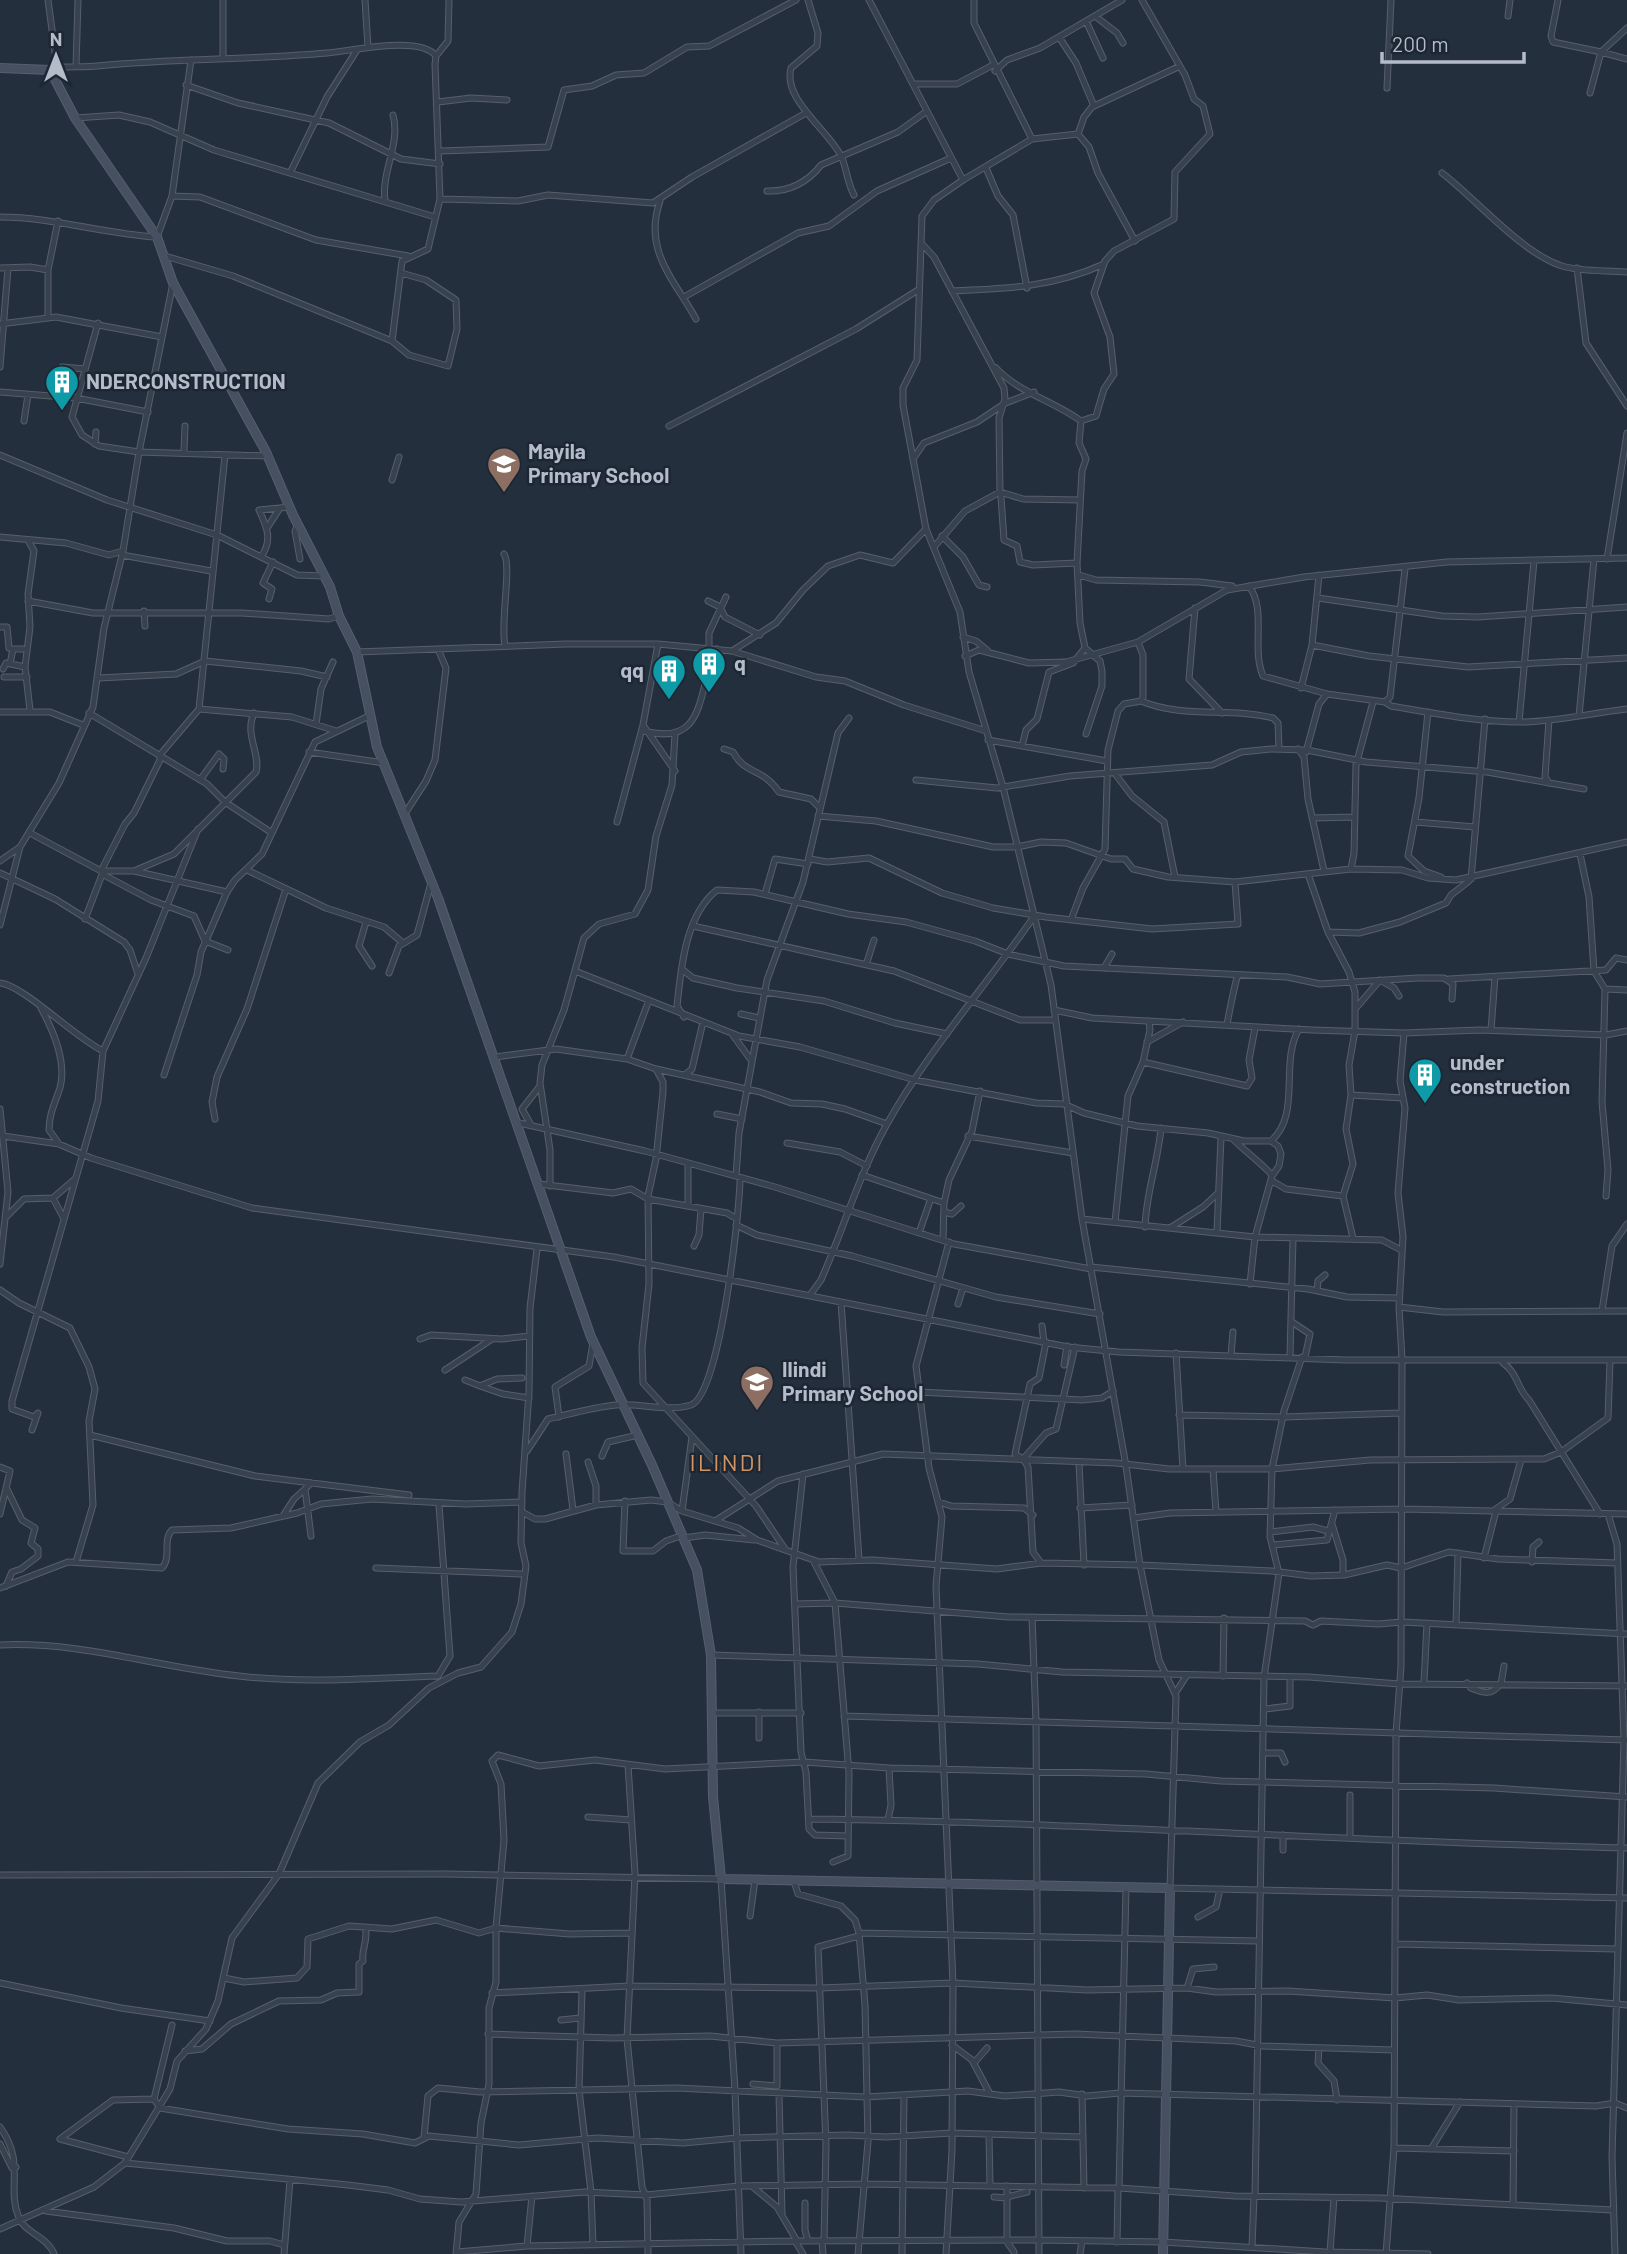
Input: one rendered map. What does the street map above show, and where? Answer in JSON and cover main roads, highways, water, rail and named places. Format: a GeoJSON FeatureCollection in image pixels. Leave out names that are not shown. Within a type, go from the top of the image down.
{"type":"FeatureCollection","features":[{"type":"Feature","properties":{"kind":"place","name":"NDERCONSTRUCTION"},"geometry":{"type":"Point","coordinates":[62,412]}},
{"type":"Feature","properties":{"kind":"place","name":"Mayila Primary School"},"geometry":{"type":"Point","coordinates":[504,494]}},
{"type":"Feature","properties":{"kind":"place","name":"q"},"geometry":{"type":"Point","coordinates":[709,694]}},
{"type":"Feature","properties":{"kind":"place","name":"qq"},"geometry":{"type":"Point","coordinates":[669,701]}},
{"type":"Feature","properties":{"kind":"place","name":"under construction"},"geometry":{"type":"Point","coordinates":[1425,1105]}},
{"type":"Feature","properties":{"kind":"place","name":"Ilindi Primary School"},"geometry":{"type":"Point","coordinates":[757,1412]}},
{"type":"Feature","properties":{"kind":"district","name":"ILINDI"},"geometry":{"type":"Point","coordinates":[727,1463]}}]}
